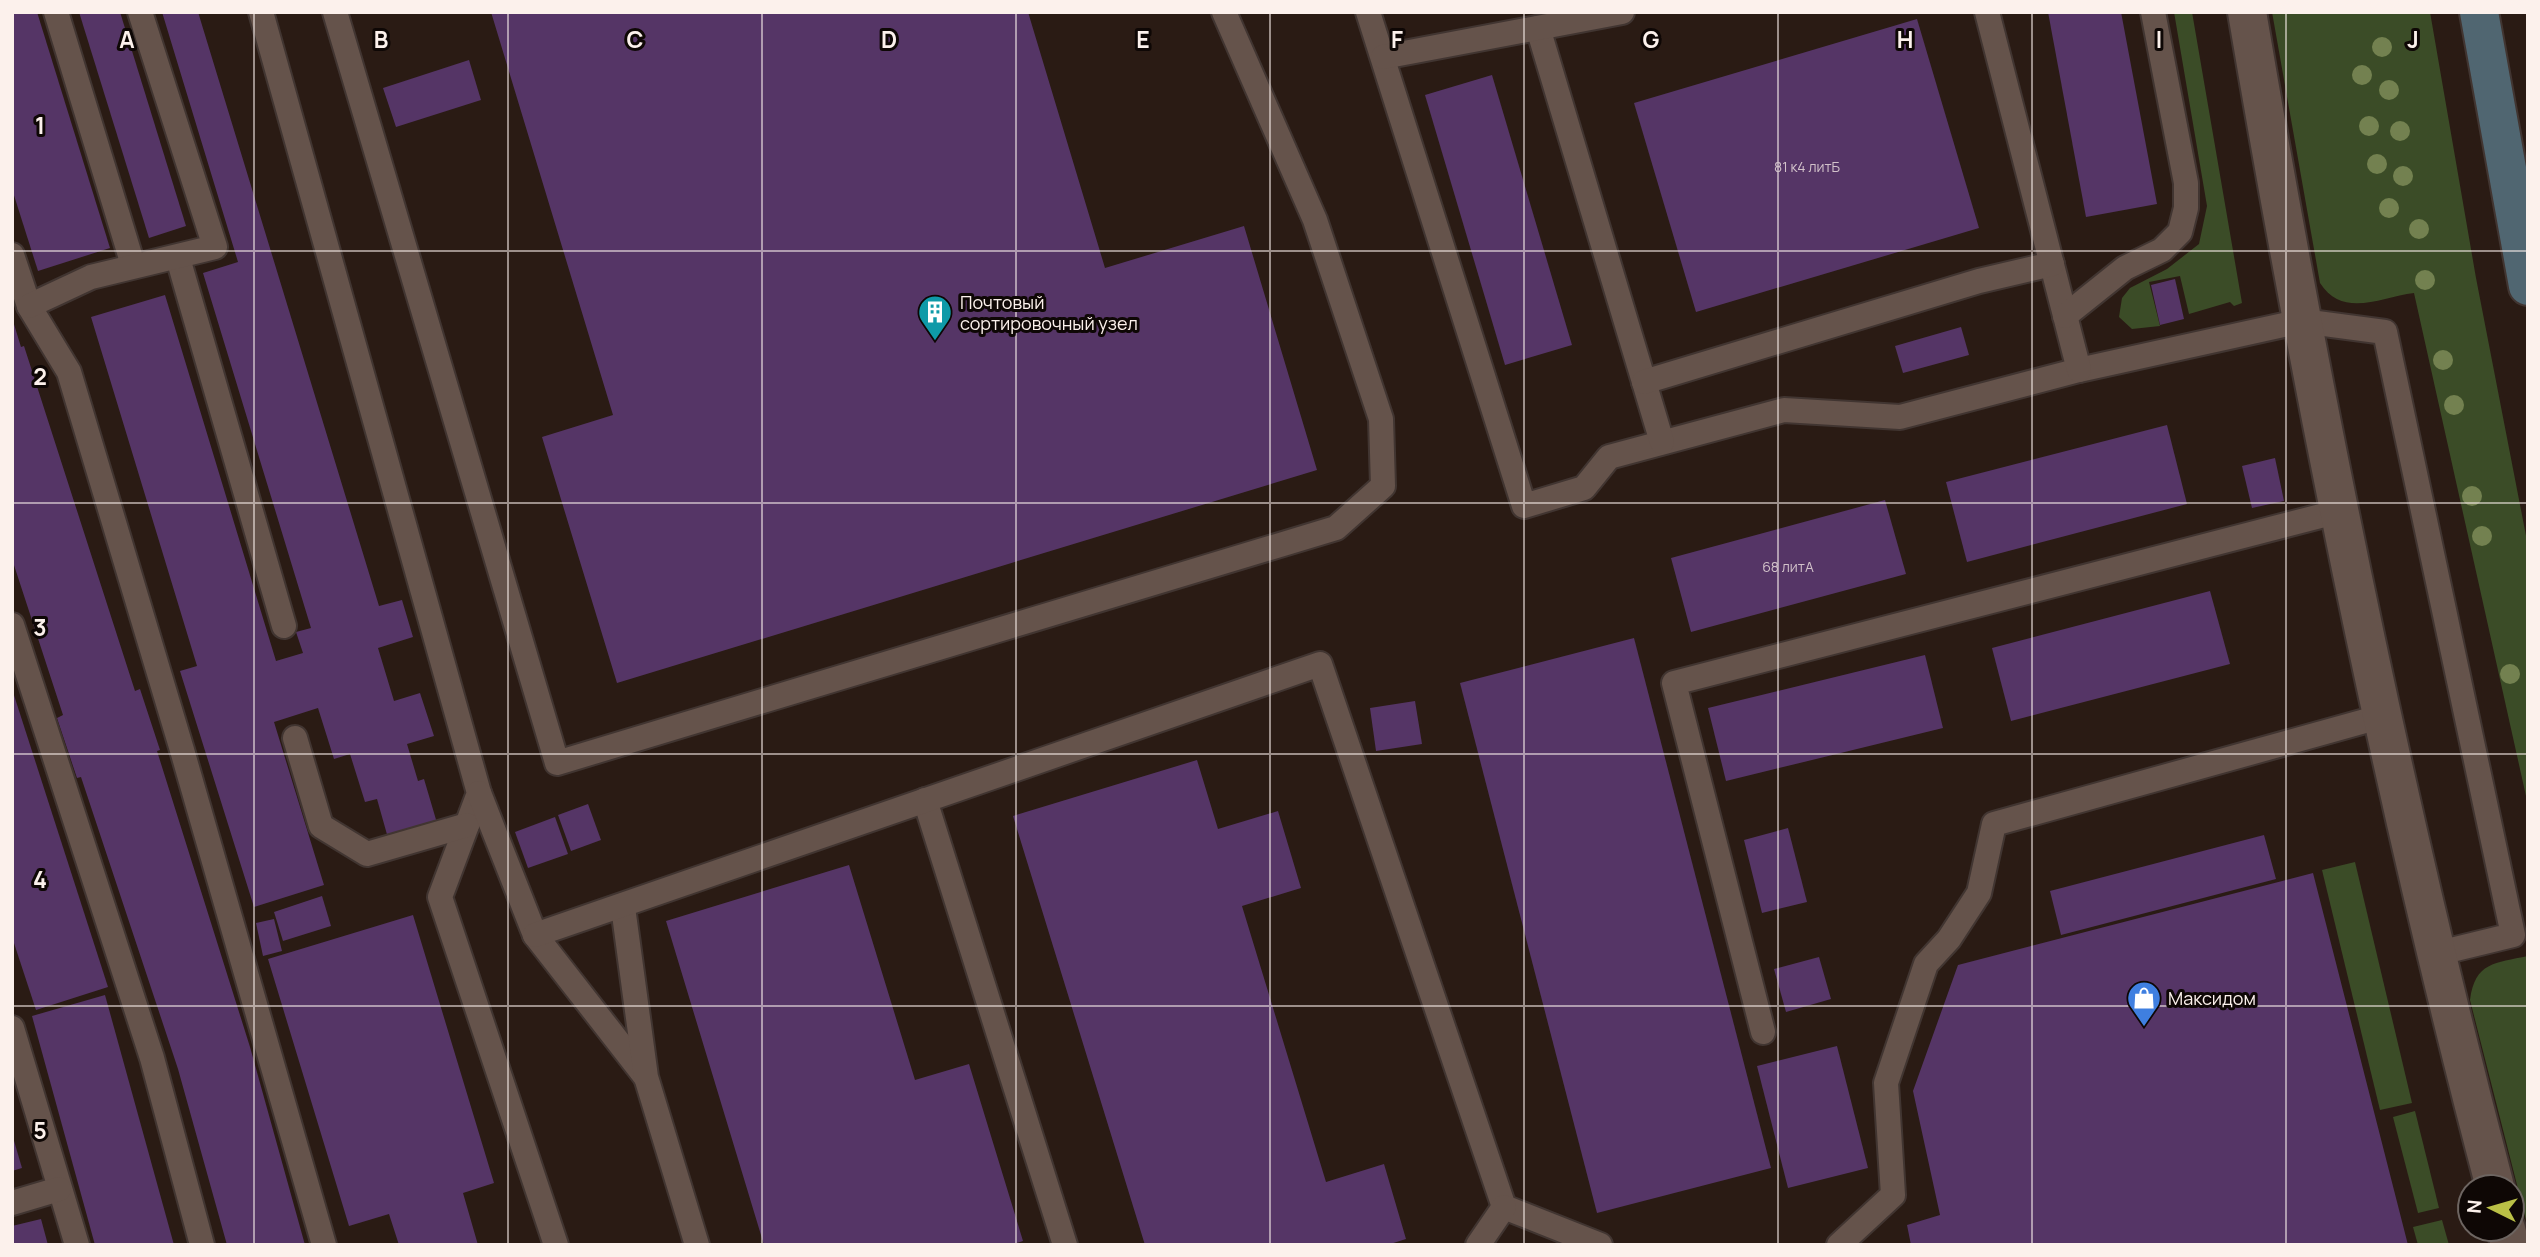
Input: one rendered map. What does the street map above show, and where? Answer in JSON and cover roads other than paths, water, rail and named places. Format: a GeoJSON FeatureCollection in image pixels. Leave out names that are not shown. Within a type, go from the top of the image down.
{"type":"FeatureCollection","features":[{"type":"Feature","properties":{"kind":"main road"},"geometry":{"type":"LineString","coordinates":[[2479,12],[2528,286]]}},
{"type":"Feature","properties":{"kind":"street"},"geometry":{"type":"LineString","coordinates":[[2247,12],[2302,321],[2383,716],[2435,954],[2491,1173]]}},
{"type":"Feature","properties":{"kind":"lane"},"geometry":{"type":"LineString","coordinates":[[55,12],[133,265]]}},
{"type":"Feature","properties":{"kind":"lane"},"geometry":{"type":"LineString","coordinates":[[29,306],[91,277],[215,247],[140,12]]}},
{"type":"Feature","properties":{"kind":"lane"},"geometry":{"type":"LineString","coordinates":[[261,12],[479,793],[535,935],[646,1077]]}},
{"type":"Feature","properties":{"kind":"lane"},"geometry":{"type":"LineString","coordinates":[[335,12],[557,763],[1336,528],[1383,486],[1381,419],[1315,220],[1224,12]]}},
{"type":"Feature","properties":{"kind":"lane"},"geometry":{"type":"LineString","coordinates":[[1368,12],[1524,506],[1584,488],[1609,457],[1784,410],[1900,417],[2079,369],[2302,321],[2385,332],[2513,935],[2435,954]]}},
{"type":"Feature","properties":{"kind":"lane"},"geometry":{"type":"LineString","coordinates":[[1383,57],[1622,12]]}},
{"type":"Feature","properties":{"kind":"lane"},"geometry":{"type":"LineString","coordinates":[[1987,12],[2079,369]]}},
{"type":"Feature","properties":{"kind":"lane"},"geometry":{"type":"LineString","coordinates":[[2065,316],[2125,268],[2162,250],[2180,232],[2186,208],[2186,183],[2153,12]]}},
{"type":"Feature","properties":{"kind":"lane"},"geometry":{"type":"LineString","coordinates":[[1538,28],[1662,442]]}},
{"type":"Feature","properties":{"kind":"lane"},"geometry":{"type":"LineString","coordinates":[[12,255],[29,306],[69,372],[182,750],[324,1245]]}},
{"type":"Feature","properties":{"kind":"lane"},"geometry":{"type":"LineString","coordinates":[[178,258],[284,626]]}},
{"type":"Feature","properties":{"kind":"lane"},"geometry":{"type":"LineString","coordinates":[[1644,382],[1979,281],[2052,264]]}},
{"type":"Feature","properties":{"kind":"lane"},"geometry":{"type":"LineString","coordinates":[[1763,1032],[1674,684],[2340,511]]}},
{"type":"Feature","properties":{"kind":"lane"},"geometry":{"type":"LineString","coordinates":[[12,625],[152,1058],[202,1245]]}},
{"type":"Feature","properties":{"kind":"lane"},"geometry":{"type":"LineString","coordinates":[[535,935],[623,907],[1320,664],[1504,1207],[1600,1245]]}},
{"type":"Feature","properties":{"kind":"lane"},"geometry":{"type":"LineString","coordinates":[[1839,1245],[1893,1195],[1886,1083],[1926,964],[1949,939],[1979,893],[1994,824],[2383,716]]}},
{"type":"Feature","properties":{"kind":"lane"},"geometry":{"type":"LineString","coordinates":[[295,738],[321,826],[367,853],[467,825]]}},
{"type":"Feature","properties":{"kind":"lane"},"geometry":{"type":"LineString","coordinates":[[479,793],[440,897],[555,1245]]}},
{"type":"Feature","properties":{"kind":"lane"},"geometry":{"type":"LineString","coordinates":[[925,800],[1065,1245]]}},
{"type":"Feature","properties":{"kind":"lane"},"geometry":{"type":"LineString","coordinates":[[623,907],[646,1077],[697,1245]]}},
{"type":"Feature","properties":{"kind":"lane"},"geometry":{"type":"LineString","coordinates":[[12,1028],[77,1245]]}},
{"type":"Feature","properties":{"kind":"lane"},"geometry":{"type":"LineString","coordinates":[[12,1203],[59,1189]]}},
{"type":"Feature","properties":{"kind":"lane"},"geometry":{"type":"LineString","coordinates":[[1478,1245],[1504,1207]]}},
{"type":"Feature","properties":{"kind":"place","name":"Почтовый сортировочный узел"},"geometry":{"type":"Point","coordinates":[935,342]}},
{"type":"Feature","properties":{"kind":"place","name":"Максидом"},"geometry":{"type":"Point","coordinates":[2144,1028]}}]}
